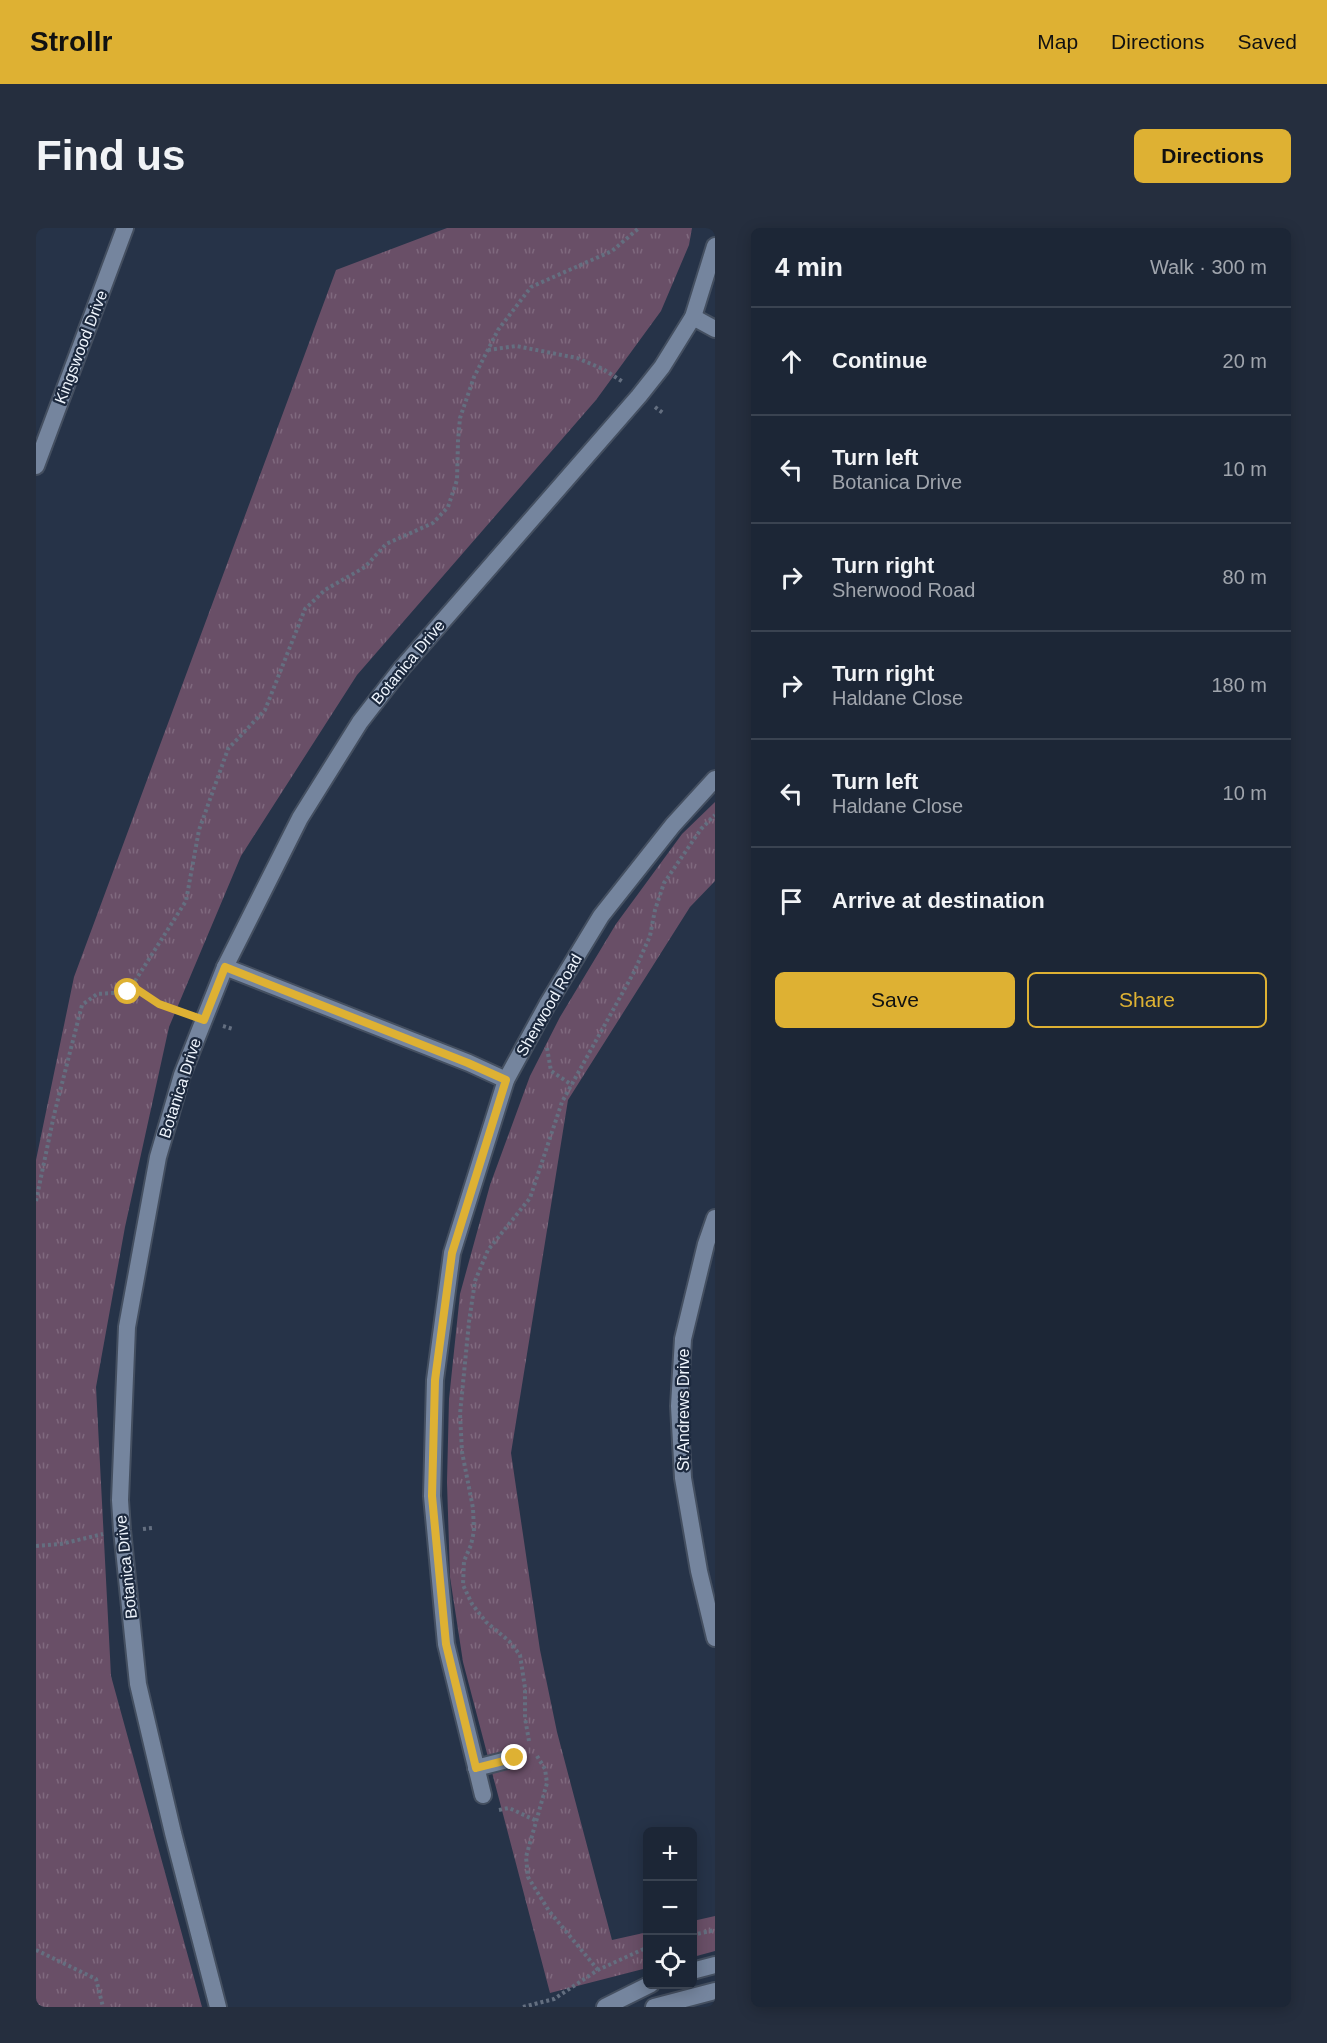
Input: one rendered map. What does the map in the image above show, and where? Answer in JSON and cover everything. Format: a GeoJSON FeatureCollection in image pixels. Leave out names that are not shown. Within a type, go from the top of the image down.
{"type":"FeatureCollection","features":[{"type":"Feature","properties":{"kind":"street","name":"Kingswood Drive"},"geometry":{"type":"LineString","coordinates":[[36,466],[125,228]]}},
{"type":"Feature","properties":{"kind":"street","name":"Botanica Drive"},"geometry":{"type":"LineString","coordinates":[[218,2007],[173,1833],[138,1684],[122,1530],[120,1500],[127,1327],[158,1157],[182,1075],[225,967],[300,818],[360,722],[401,669],[662,368],[693,316],[715,246]]}},
{"type":"Feature","properties":{"kind":"street"},"geometry":{"type":"LineString","coordinates":[[693,316],[715,329]]}},
{"type":"Feature","properties":{"kind":"street","name":"Sherwood Road"},"geometry":{"type":"LineString","coordinates":[[483,1795],[446,1644],[432,1496],[435,1380],[452,1253],[506,1080],[547,1005],[601,916],[673,825],[715,779]]}},
{"type":"Feature","properties":{"kind":"street"},"geometry":{"type":"LineString","coordinates":[[225,967],[506,1080]]}},
{"type":"Feature","properties":{"kind":"street","name":"St Andrews Drive"},"geometry":{"type":"LineString","coordinates":[[715,1218],[706,1244],[682,1339],[679,1406],[682,1478],[699,1571],[715,1638]]}},
{"type":"Feature","properties":{"kind":"street"},"geometry":{"type":"LineString","coordinates":[[476,1768],[515,1758]]}},
{"type":"Feature","properties":{"kind":"street"},"geometry":{"type":"LineString","coordinates":[[697,1970],[715,1965]]}},
{"type":"Feature","properties":{"kind":"street"},"geometry":{"type":"LineString","coordinates":[[605,2007],[643,1988]]}},
{"type":"Feature","properties":{"kind":"street"},"geometry":{"type":"LineString","coordinates":[[654,2007],[715,1991]]}},
{"type":"Feature","properties":{"kind":"path"},"geometry":{"type":"LineString","coordinates":[[36,1201],[54,1115],[82,1005],[97,994],[128,992],[186,901],[199,830],[228,749],[266,710],[305,609],[325,590],[365,567],[386,544],[433,523],[448,507],[457,480],[460,417],[474,377],[498,330],[531,287],[612,251],[639,228]]}},
{"type":"Feature","properties":{"kind":"path"},"geometry":{"type":"LineString","coordinates":[[487,350],[516,346],[577,358],[603,369],[663,413]]}},
{"type":"Feature","properties":{"kind":"path"},"geometry":{"type":"LineString","coordinates":[[530,1744],[527,1736],[525,1688],[520,1655],[509,1641],[486,1622],[472,1604],[463,1585],[464,1560],[474,1531],[473,1508],[462,1452],[460,1414],[475,1281],[488,1250],[530,1198],[562,1102],[634,972],[650,936],[655,910],[664,883],[701,829],[715,815]]}},
{"type":"Feature","properties":{"kind":"path"},"geometry":{"type":"LineString","coordinates":[[132,986],[159,1004],[233,1029]]}},
{"type":"Feature","properties":{"kind":"path"},"geometry":{"type":"LineString","coordinates":[[36,1546],[61,1544],[122,1530],[152,1528]]}},
{"type":"Feature","properties":{"kind":"path"},"geometry":{"type":"LineString","coordinates":[[534,1751],[545,1769],[547,1783],[526,1857],[528,1877],[549,1911],[598,1970]]}},
{"type":"Feature","properties":{"kind":"path"},"geometry":{"type":"LineString","coordinates":[[483,1795],[488,1812],[509,1808],[537,1821]]}},
{"type":"Feature","properties":{"kind":"path"},"geometry":{"type":"LineString","coordinates":[[697,1934],[715,1930]]}},
{"type":"Feature","properties":{"kind":"path"},"geometry":{"type":"LineString","coordinates":[[523,2007],[555,1999],[598,1970],[643,1949]]}},
{"type":"Feature","properties":{"kind":"path"},"geometry":{"type":"LineString","coordinates":[[36,1950],[96,1979],[103,2007]]}},
{"type":"Feature","properties":{"kind":"green space"},"geometry":{"type":"Polygon","coordinates":[[[447,228],[692,228],[689,245],[661,311],[596,400],[357,675],[241,856],[169,1027],[125,1227],[96,1387],[111,1676],[202,2007],[36,2007],[36,1160],[74,977],[336,270],[447,228]]]}},
{"type":"Feature","properties":{"kind":"green space"},"geometry":{"type":"Polygon","coordinates":[[[715,802],[715,881],[690,907],[568,1100],[511,1453],[540,1650],[557,1732],[612,1940],[643,1933],[643,1969],[550,1993],[463,1662],[450,1577],[447,1482],[449,1399],[460,1294],[490,1185],[530,1076],[560,1017],[616,924],[682,834],[715,802]]]}},
{"type":"Feature","properties":{"kind":"green space"},"geometry":{"type":"Polygon","coordinates":[[[715,1916],[715,1951],[697,1956],[697,1935],[697,1920],[715,1916]]]}},
{"type":"Feature","properties":{"kind":"route"},"geometry":{"type":"LineString","coordinates":[[128,992],[132,986],[159,1004],[204,1020],[225,967],[506,1080],[452,1253],[435,1380],[432,1496],[446,1644],[476,1768],[515,1758]]}}]}
